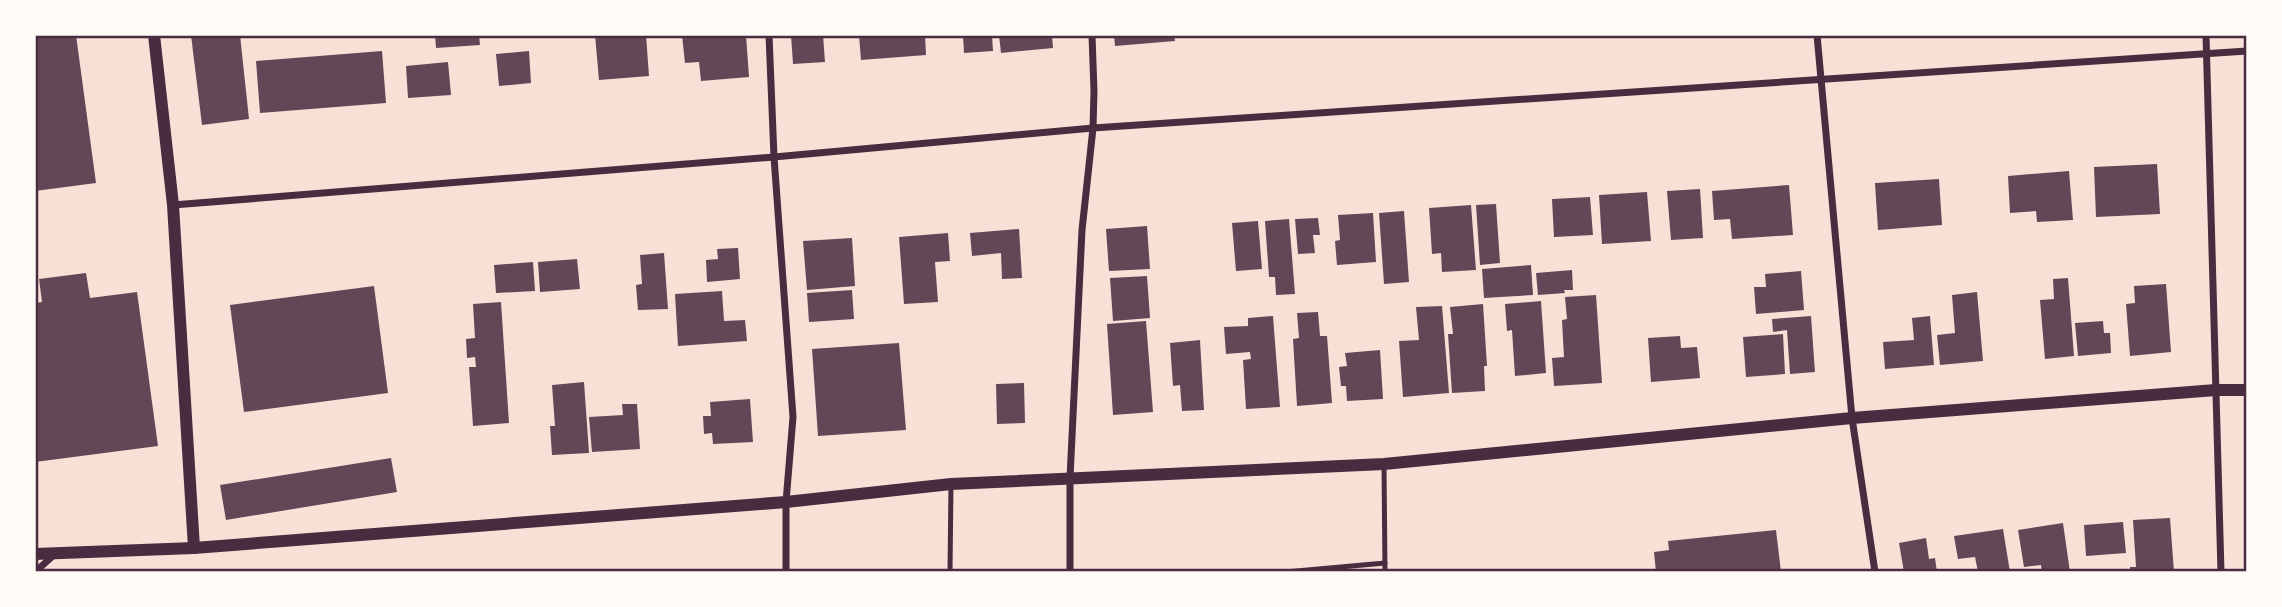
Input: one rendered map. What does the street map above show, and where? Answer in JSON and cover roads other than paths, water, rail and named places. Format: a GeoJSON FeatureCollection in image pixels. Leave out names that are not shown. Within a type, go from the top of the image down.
{"type":"FeatureCollection","features":[{"type":"Feature","properties":{"kind":"street"},"geometry":{"type":"LineString","coordinates":[[154,35],[173,205],[194,548]]}},
{"type":"Feature","properties":{"kind":"street"},"geometry":{"type":"LineString","coordinates":[[769,35],[774,157],[793,417],[786,502],[786,572]]}},
{"type":"Feature","properties":{"kind":"street"},"geometry":{"type":"LineString","coordinates":[[1070,572],[1070,478],[1082,230],[1093,128],[1092,35]]}},
{"type":"Feature","properties":{"kind":"street"},"geometry":{"type":"LineString","coordinates":[[1817,35],[1852,418],[1875,572]]}},
{"type":"Feature","properties":{"kind":"street"},"geometry":{"type":"LineString","coordinates":[[2206,35],[2221,572]]}},
{"type":"Feature","properties":{"kind":"street"},"geometry":{"type":"LineString","coordinates":[[173,205],[774,157],[1093,128],[2247,51]]}},
{"type":"Feature","properties":{"kind":"street"},"geometry":{"type":"LineString","coordinates":[[35,554],[194,548],[786,502],[951,484],[1384,464],[1852,418],[2216,390],[2247,390]]}},
{"type":"Feature","properties":{"kind":"street"},"geometry":{"type":"LineString","coordinates":[[35,572],[55,554]]}},
{"type":"Feature","properties":{"kind":"lane"},"geometry":{"type":"LineString","coordinates":[[1384,464],[1385,572]]}},
{"type":"Feature","properties":{"kind":"lane"},"geometry":{"type":"LineString","coordinates":[[950,572],[951,484]]}},
{"type":"Feature","properties":{"kind":"lane"},"geometry":{"type":"LineString","coordinates":[[1285,572],[1385,563]]}}]}
